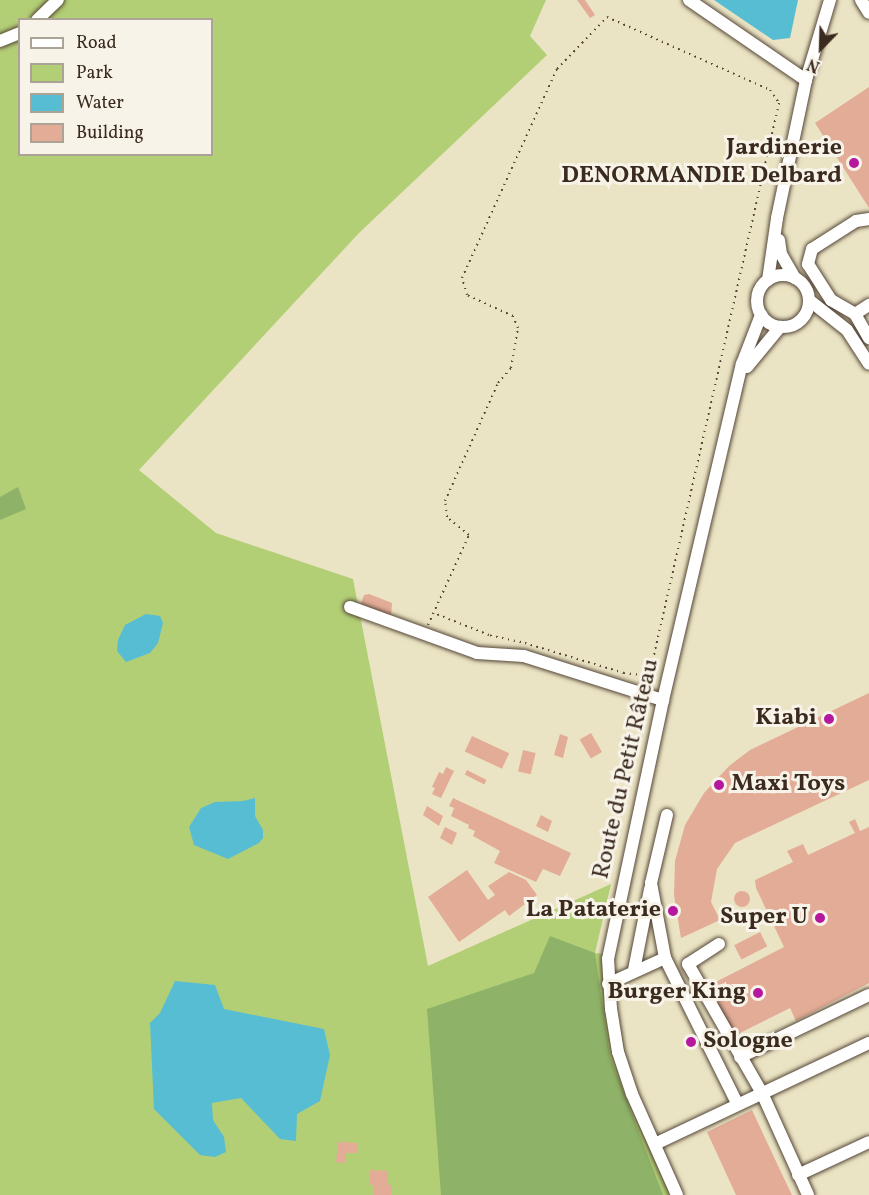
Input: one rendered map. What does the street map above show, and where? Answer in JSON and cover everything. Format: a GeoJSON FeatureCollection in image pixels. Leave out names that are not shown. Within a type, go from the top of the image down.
{"type":"FeatureCollection","features":[{"type":"Feature","properties":{"kind":"street"},"geometry":{"type":"LineString","coordinates":[[39,18],[58,0]]}},
{"type":"Feature","properties":{"kind":"street"},"geometry":{"type":"LineString","coordinates":[[689,0],[806,80]]}},
{"type":"Feature","properties":{"kind":"street"},"geometry":{"type":"LineString","coordinates":[[768,280],[777,218],[806,80],[830,0]]}},
{"type":"Feature","properties":{"kind":"street"},"geometry":{"type":"LineString","coordinates":[[861,0],[869,13]]}},
{"type":"Feature","properties":{"kind":"street"},"geometry":{"type":"LineString","coordinates":[[0,41],[18,34]]}},
{"type":"Feature","properties":{"kind":"street"},"geometry":{"type":"LineString","coordinates":[[777,218],[781,255],[795,278],[802,284],[809,300],[831,320],[847,330],[869,364]]}},
{"type":"Feature","properties":{"kind":"street"},"geometry":{"type":"LineString","coordinates":[[869,219],[856,221],[812,249],[808,264],[831,300],[855,314],[869,338]]}},
{"type":"Feature","properties":{"kind":"street"},"geometry":{"type":"LineString","coordinates":[[795,278],[781,275],[768,280],[758,292],[758,308],[761,315],[773,325],[780,327],[801,320],[831,320]]}},
{"type":"Feature","properties":{"kind":"street"},"geometry":{"type":"LineString","coordinates":[[801,320],[809,300]]}},
{"type":"Feature","properties":{"kind":"street"},"geometry":{"type":"LineString","coordinates":[[855,314],[869,305]]}},
{"type":"Feature","properties":{"kind":"street","name":"Route du Petit Râteau"},"geometry":{"type":"LineString","coordinates":[[676,1195],[633,1094],[618,1052],[608,984],[612,929],[742,364],[761,315]]}},
{"type":"Feature","properties":{"kind":"street","name":"Route du Petit Râteau"},"geometry":{"type":"LineString","coordinates":[[739,381],[753,357],[780,327]]}},
{"type":"Feature","properties":{"kind":"street"},"geometry":{"type":"LineString","coordinates":[[350,608],[477,653],[524,656],[663,700]]}},
{"type":"Feature","properties":{"kind":"street"},"geometry":{"type":"LineString","coordinates":[[634,970],[667,815]]}},
{"type":"Feature","properties":{"kind":"street"},"geometry":{"type":"LineString","coordinates":[[651,883],[665,958],[737,1103]]}},
{"type":"Feature","properties":{"kind":"street"},"geometry":{"type":"LineString","coordinates":[[719,944],[688,964],[762,1093],[808,1195]]}},
{"type":"Feature","properties":{"kind":"street"},"geometry":{"type":"LineString","coordinates":[[608,984],[634,970],[665,958]]}},
{"type":"Feature","properties":{"kind":"street"},"geometry":{"type":"LineString","coordinates":[[740,1057],[869,995]]}},
{"type":"Feature","properties":{"kind":"street"},"geometry":{"type":"LineString","coordinates":[[655,1144],[737,1103],[869,1043]]}},
{"type":"Feature","properties":{"kind":"street"},"geometry":{"type":"LineString","coordinates":[[798,1175],[869,1142]]}},
{"type":"Feature","properties":{"kind":"path"},"geometry":{"type":"LineString","coordinates":[[425,633],[469,535],[447,517],[445,501],[498,383],[511,368],[518,328],[513,316],[467,295],[462,278],[557,69],[607,17],[770,90],[779,103],[652,664],[643,675],[624,673],[521,642],[489,635],[434,613]]}},
{"type":"Feature","properties":{"kind":"green space"},"geometry":{"type":"Polygon","coordinates":[[[0,0],[546,0],[530,36],[547,55],[359,233],[139,470],[216,533],[353,579],[428,966],[611,884],[595,953],[607,954],[625,1052],[670,1195],[0,1195],[0,0]]]}},
{"type":"Feature","properties":{"kind":"green space"},"geometry":{"type":"Polygon","coordinates":[[[18,487],[26,509],[0,520],[0,497],[18,487]]]}},
{"type":"Feature","properties":{"kind":"green space"},"geometry":{"type":"Polygon","coordinates":[[[550,936],[595,953],[610,1057],[663,1195],[441,1195],[427,1009],[534,973],[550,936]]]}},
{"type":"Feature","properties":{"kind":"water"},"geometry":{"type":"Polygon","coordinates":[[[714,0],[798,0],[790,38],[773,40],[714,0]]]}},
{"type":"Feature","properties":{"kind":"water"},"geometry":{"type":"Polygon","coordinates":[[[146,614],[160,616],[163,623],[158,643],[150,653],[126,662],[117,651],[118,640],[125,625],[146,614]]]}},
{"type":"Feature","properties":{"kind":"water"},"geometry":{"type":"Polygon","coordinates":[[[255,798],[255,816],[263,830],[263,838],[259,843],[228,859],[194,845],[189,827],[201,808],[215,802],[255,798]]]}},
{"type":"Feature","properties":{"kind":"water"},"geometry":{"type":"Polygon","coordinates":[[[175,981],[215,985],[224,1009],[324,1029],[330,1055],[320,1101],[297,1114],[296,1141],[280,1139],[241,1098],[212,1103],[213,1120],[224,1137],[226,1152],[215,1157],[200,1155],[154,1109],[150,1023],[160,1013],[175,981]]]}},
{"type":"Feature","properties":{"kind":"building"},"geometry":{"type":"Polygon","coordinates":[[[577,0],[585,0],[595,15],[590,18],[577,0]]]}},
{"type":"Feature","properties":{"kind":"building","name":"Jardinerie DENORMANDIE Delbard"},"geometry":{"type":"Polygon","coordinates":[[[869,87],[869,208],[815,123],[869,87]]]}},
{"type":"Feature","properties":{"kind":"building"},"geometry":{"type":"Polygon","coordinates":[[[369,594],[392,603],[391,616],[361,604],[364,595],[369,594]]]}},
{"type":"Feature","properties":{"kind":"building"},"geometry":{"type":"Polygon","coordinates":[[[869,693],[869,780],[735,843],[717,869],[711,902],[720,920],[681,938],[674,895],[675,861],[685,825],[704,793],[729,766],[750,750],[869,693]]]}},
{"type":"Feature","properties":{"kind":"building"},"geometry":{"type":"Polygon","coordinates":[[[591,733],[602,752],[591,759],[580,740],[591,733]]]}},
{"type":"Feature","properties":{"kind":"building"},"geometry":{"type":"Polygon","coordinates":[[[560,734],[568,737],[563,758],[554,755],[560,734]]]}},
{"type":"Feature","properties":{"kind":"building"},"geometry":{"type":"Polygon","coordinates":[[[472,736],[509,753],[502,769],[465,751],[472,736]]]}},
{"type":"Feature","properties":{"kind":"building"},"geometry":{"type":"Polygon","coordinates":[[[523,750],[536,753],[531,774],[518,771],[523,750]]]}},
{"type":"Feature","properties":{"kind":"building"},"geometry":{"type":"Polygon","coordinates":[[[446,767],[454,771],[441,798],[432,794],[435,788],[432,787],[439,772],[443,774],[446,767]]]}},
{"type":"Feature","properties":{"kind":"building"},"geometry":{"type":"Polygon","coordinates":[[[467,770],[487,780],[484,784],[465,774],[467,770]]]}},
{"type":"Feature","properties":{"kind":"building"},"geometry":{"type":"Polygon","coordinates":[[[453,798],[571,853],[560,876],[543,869],[536,882],[494,863],[500,851],[473,836],[475,831],[468,828],[469,825],[451,816],[454,808],[449,806],[453,798]]]}},
{"type":"Feature","properties":{"kind":"building"},"geometry":{"type":"Polygon","coordinates":[[[427,806],[443,816],[439,826],[423,815],[427,806]]]}},
{"type":"Feature","properties":{"kind":"building"},"geometry":{"type":"Polygon","coordinates":[[[541,815],[552,821],[548,832],[536,826],[541,815]]]}},
{"type":"Feature","properties":{"kind":"building","name":"Super U"},"geometry":{"type":"Polygon","coordinates":[[[855,819],[860,831],[869,827],[869,983],[796,1021],[790,1008],[732,1037],[706,987],[784,947],[756,888],[755,880],[793,862],[787,851],[803,844],[808,855],[855,833],[849,822],[855,819]]]}},
{"type":"Feature","properties":{"kind":"building"},"geometry":{"type":"Polygon","coordinates":[[[445,827],[457,833],[452,845],[440,838],[445,827]]]}},
{"type":"Feature","properties":{"kind":"building"},"geometry":{"type":"Polygon","coordinates":[[[467,870],[488,900],[495,895],[488,886],[509,872],[526,880],[537,895],[509,916],[505,910],[459,942],[428,897],[467,870]]]}},
{"type":"Feature","properties":{"kind":"building"},"geometry":{"type":"Polygon","coordinates":[[[742,891],[748,893],[750,899],[748,905],[742,907],[736,905],[734,899],[736,893],[742,891]]]}},
{"type":"Feature","properties":{"kind":"building"},"geometry":{"type":"Polygon","coordinates":[[[760,932],[767,946],[741,959],[734,945],[760,932]]]}},
{"type":"Feature","properties":{"kind":"building"},"geometry":{"type":"Polygon","coordinates":[[[752,1110],[792,1195],[736,1195],[707,1132],[752,1110]]]}},
{"type":"Feature","properties":{"kind":"building"},"geometry":{"type":"Polygon","coordinates":[[[338,1142],[358,1143],[357,1153],[346,1153],[346,1163],[336,1162],[338,1142]]]}},
{"type":"Feature","properties":{"kind":"building"},"geometry":{"type":"Polygon","coordinates":[[[370,1170],[388,1171],[387,1185],[392,1185],[391,1195],[373,1195],[374,1185],[369,1185],[370,1170]]]}},
{"type":"Feature","properties":{"kind":"place","name":"Jardinerie DENORMANDIE Delbard"},"geometry":{"type":"Point","coordinates":[854,163]}},
{"type":"Feature","properties":{"kind":"place","name":"Kiabi"},"geometry":{"type":"Point","coordinates":[829,719]}},
{"type":"Feature","properties":{"kind":"place","name":"Maxi Toys"},"geometry":{"type":"Point","coordinates":[719,785]}},
{"type":"Feature","properties":{"kind":"place","name":"La Pataterie"},"geometry":{"type":"Point","coordinates":[673,911]}},
{"type":"Feature","properties":{"kind":"place","name":"Super U"},"geometry":{"type":"Point","coordinates":[820,918]}},
{"type":"Feature","properties":{"kind":"place","name":"Burger King"},"geometry":{"type":"Point","coordinates":[758,993]}},
{"type":"Feature","properties":{"kind":"place","name":"Sologne"},"geometry":{"type":"Point","coordinates":[691,1042]}}]}
